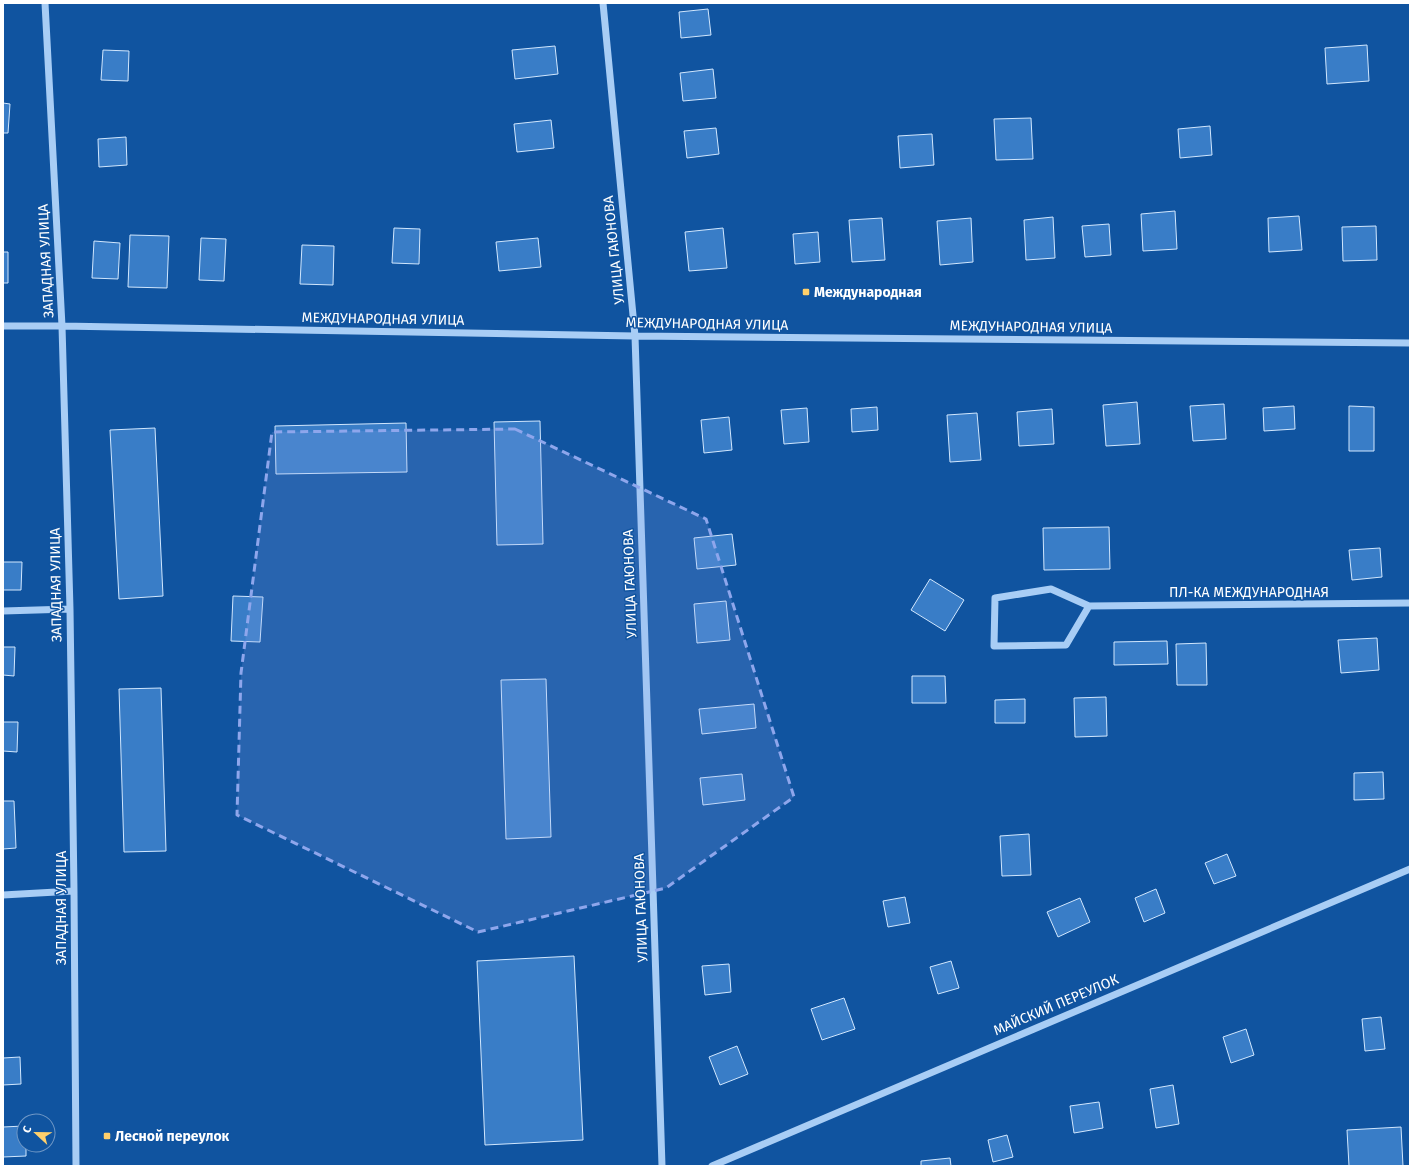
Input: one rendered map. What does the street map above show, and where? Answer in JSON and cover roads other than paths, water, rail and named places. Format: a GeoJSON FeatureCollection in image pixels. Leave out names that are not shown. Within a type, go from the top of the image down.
{"type":"FeatureCollection","features":[{"type":"Feature","properties":{"kind":"street","name":"ЗАПАДНАЯ УЛИЦА"},"geometry":{"type":"LineString","coordinates":[[45,3],[62,326],[70,609],[76,1166]]}},
{"type":"Feature","properties":{"kind":"street","name":"УЛИЦА ГАЮНОВА"},"geometry":{"type":"LineString","coordinates":[[603,3],[635,336],[662,1166]]}},
{"type":"Feature","properties":{"kind":"street","name":"МЕЖДУНАРОДНАЯ УЛИЦА"},"geometry":{"type":"LineString","coordinates":[[3,326],[635,336],[1410,344]]}},
{"type":"Feature","properties":{"kind":"street","name":"ПЛ-КА МЕЖДУНАРОДНАЯ"},"geometry":{"type":"LineString","coordinates":[[1088,606],[1066,646],[994,646],[995,598],[1051,589],[1088,606],[1410,603]]}},
{"type":"Feature","properties":{"kind":"street"},"geometry":{"type":"LineString","coordinates":[[3,611],[70,609]]}},
{"type":"Feature","properties":{"kind":"street","name":"МАЙСКИЙ ПЕРЕУЛОК"},"geometry":{"type":"LineString","coordinates":[[712,1166],[1410,869]]}},
{"type":"Feature","properties":{"kind":"street"},"geometry":{"type":"LineString","coordinates":[[3,895],[74,892]]}},
{"type":"Feature","properties":{"kind":"place","name":"Международная"},"geometry":{"type":"Point","coordinates":[806,292]}},
{"type":"Feature","properties":{"kind":"place","name":"Лесной переулок"},"geometry":{"type":"Point","coordinates":[107,1136]}}]}
